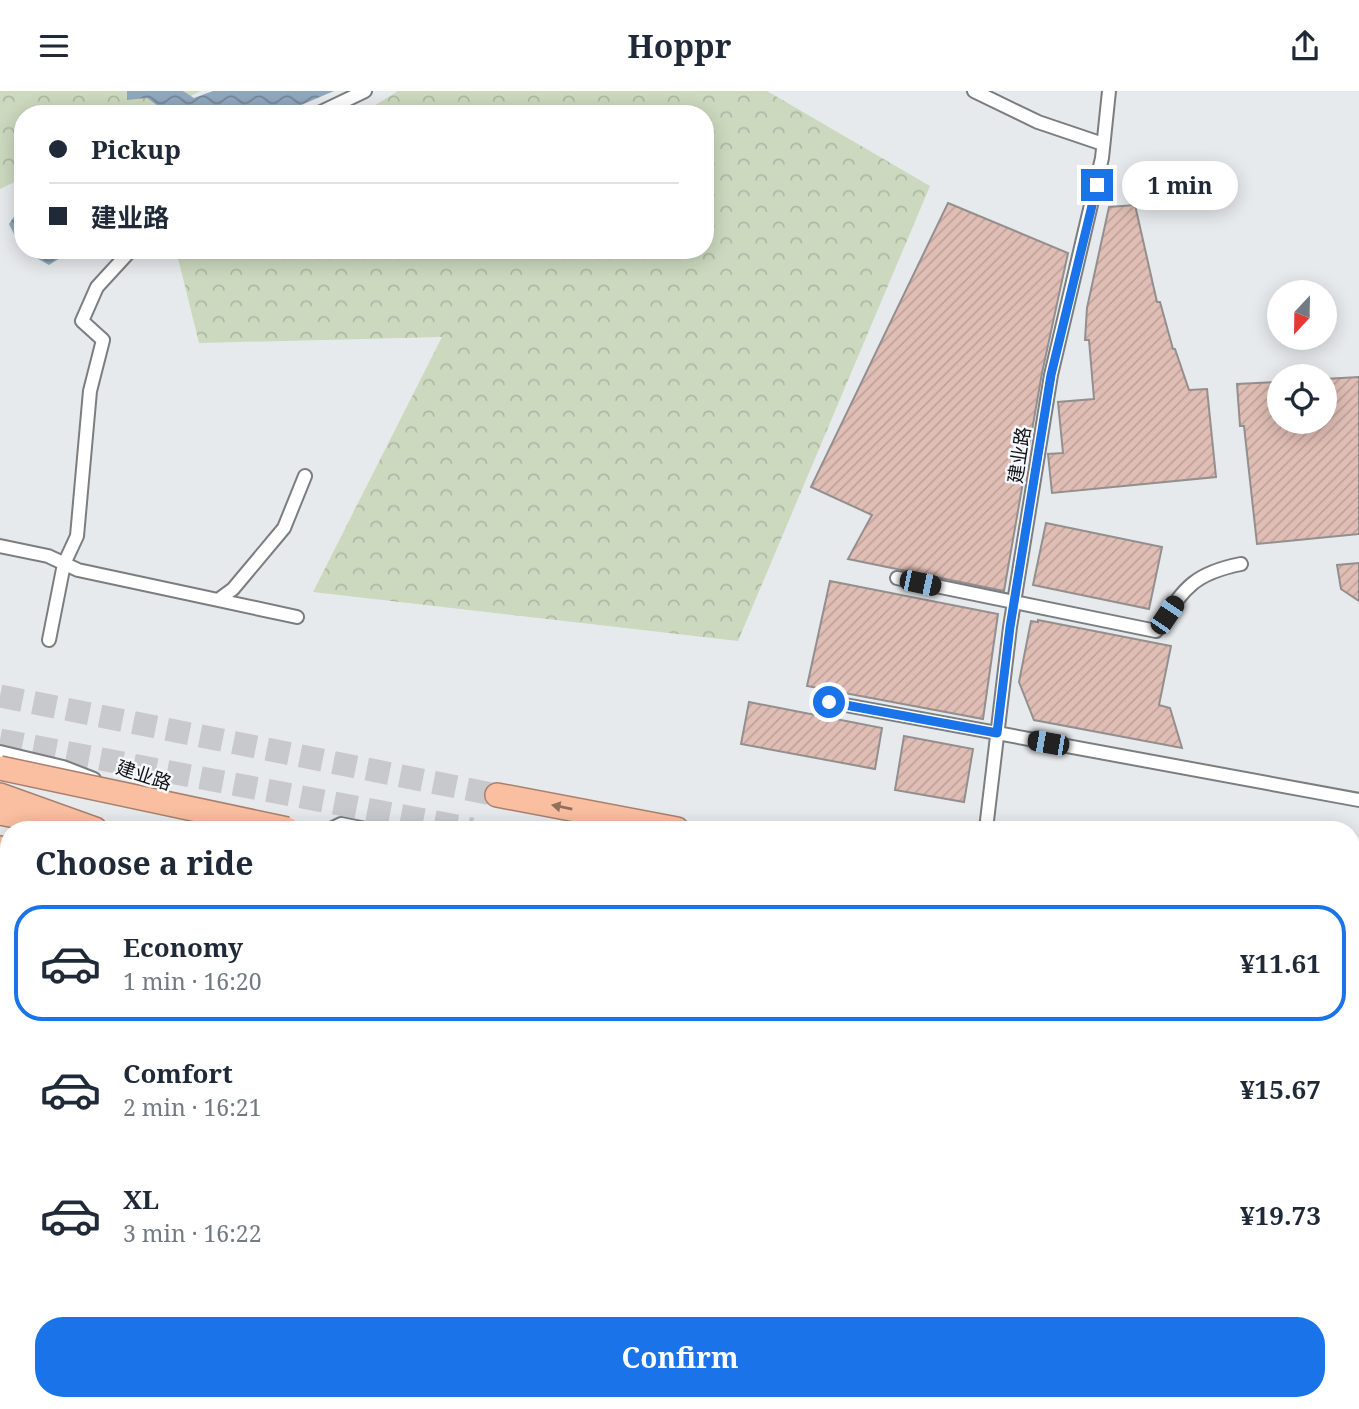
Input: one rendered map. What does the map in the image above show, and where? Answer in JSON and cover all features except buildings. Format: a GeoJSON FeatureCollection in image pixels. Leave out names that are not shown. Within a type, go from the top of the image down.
{"type":"FeatureCollection","features":[{"type":"Feature","properties":{"kind":"highway"},"geometry":{"type":"LineString","coordinates":[[0,768],[249,821]]}},
{"type":"Feature","properties":{"kind":"highway"},"geometry":{"type":"LineString","coordinates":[[0,795],[73,821]]}},
{"type":"Feature","properties":{"kind":"highway"},"geometry":{"type":"LineString","coordinates":[[497,795],[635,821]]}},
{"type":"Feature","properties":{"kind":"highway"},"geometry":{"type":"LineString","coordinates":[[0,813],[42,821]]}},
{"type":"Feature","properties":{"kind":"street"},"geometry":{"type":"LineString","coordinates":[[336,105],[365,91]]}},
{"type":"Feature","properties":{"kind":"street","name":"建业路"},"geometry":{"type":"LineString","coordinates":[[987,821],[1014,603],[1051,375],[1091,213],[1109,91]]}},
{"type":"Feature","properties":{"kind":"street"},"geometry":{"type":"LineString","coordinates":[[982,93],[1038,123],[1103,144]]}},
{"type":"Feature","properties":{"kind":"street"},"geometry":{"type":"LineString","coordinates":[[49,640],[64,564],[77,536],[90,391],[103,340],[82,321],[97,287],[123,259]]}},
{"type":"Feature","properties":{"kind":"street"},"geometry":{"type":"LineString","coordinates":[[218,600],[233,589],[284,528],[304,476]]}},
{"type":"Feature","properties":{"kind":"street"},"geometry":{"type":"LineString","coordinates":[[0,546],[48,556],[78,570],[297,617]]}},
{"type":"Feature","properties":{"kind":"street"},"geometry":{"type":"LineString","coordinates":[[897,578],[1156,631],[1178,598],[1198,578],[1215,569],[1241,564]]}},
{"type":"Feature","properties":{"kind":"street"},"geometry":{"type":"LineString","coordinates":[[829,702],[1359,800]]}},
{"type":"Feature","properties":{"kind":"street","name":"建业路"},"geometry":{"type":"LineString","coordinates":[[0,752],[63,767],[183,808],[242,821]]}},
{"type":"Feature","properties":{"kind":"green space"},"geometry":{"type":"Polygon","coordinates":[[[0,91],[201,91],[172,105],[14,105],[14,182],[0,189],[0,91]]]}},
{"type":"Feature","properties":{"kind":"green space"},"geometry":{"type":"Polygon","coordinates":[[[398,91],[767,91],[930,186],[738,641],[313,592],[442,337],[199,343],[178,259],[714,259],[714,105],[375,105],[398,91]]]}},
{"type":"Feature","properties":{"kind":"water"},"geometry":{"type":"Polygon","coordinates":[[[127,91],[183,91],[194,98],[213,91],[334,91],[301,105],[157,105],[147,98],[127,100],[127,91]]]}},
{"type":"Feature","properties":{"kind":"water"},"geometry":{"type":"Polygon","coordinates":[[[14,216],[14,234],[9,224],[14,216]]]}},
{"type":"Feature","properties":{"kind":"water"},"geometry":{"type":"Polygon","coordinates":[[[38,259],[59,259],[49,265],[38,259]]]}},
{"type":"Feature","properties":{"kind":"tunnel"},"geometry":{"type":"LineString","coordinates":[[0,696],[497,795]]}},
{"type":"Feature","properties":{"kind":"tunnel"},"geometry":{"type":"LineString","coordinates":[[0,740],[430,821]]}},
{"type":"Feature","properties":{"kind":"route"},"geometry":{"type":"LineString","coordinates":[[829,702],[997,733],[1010,627],[1051,375],[1097,185]]}}]}
